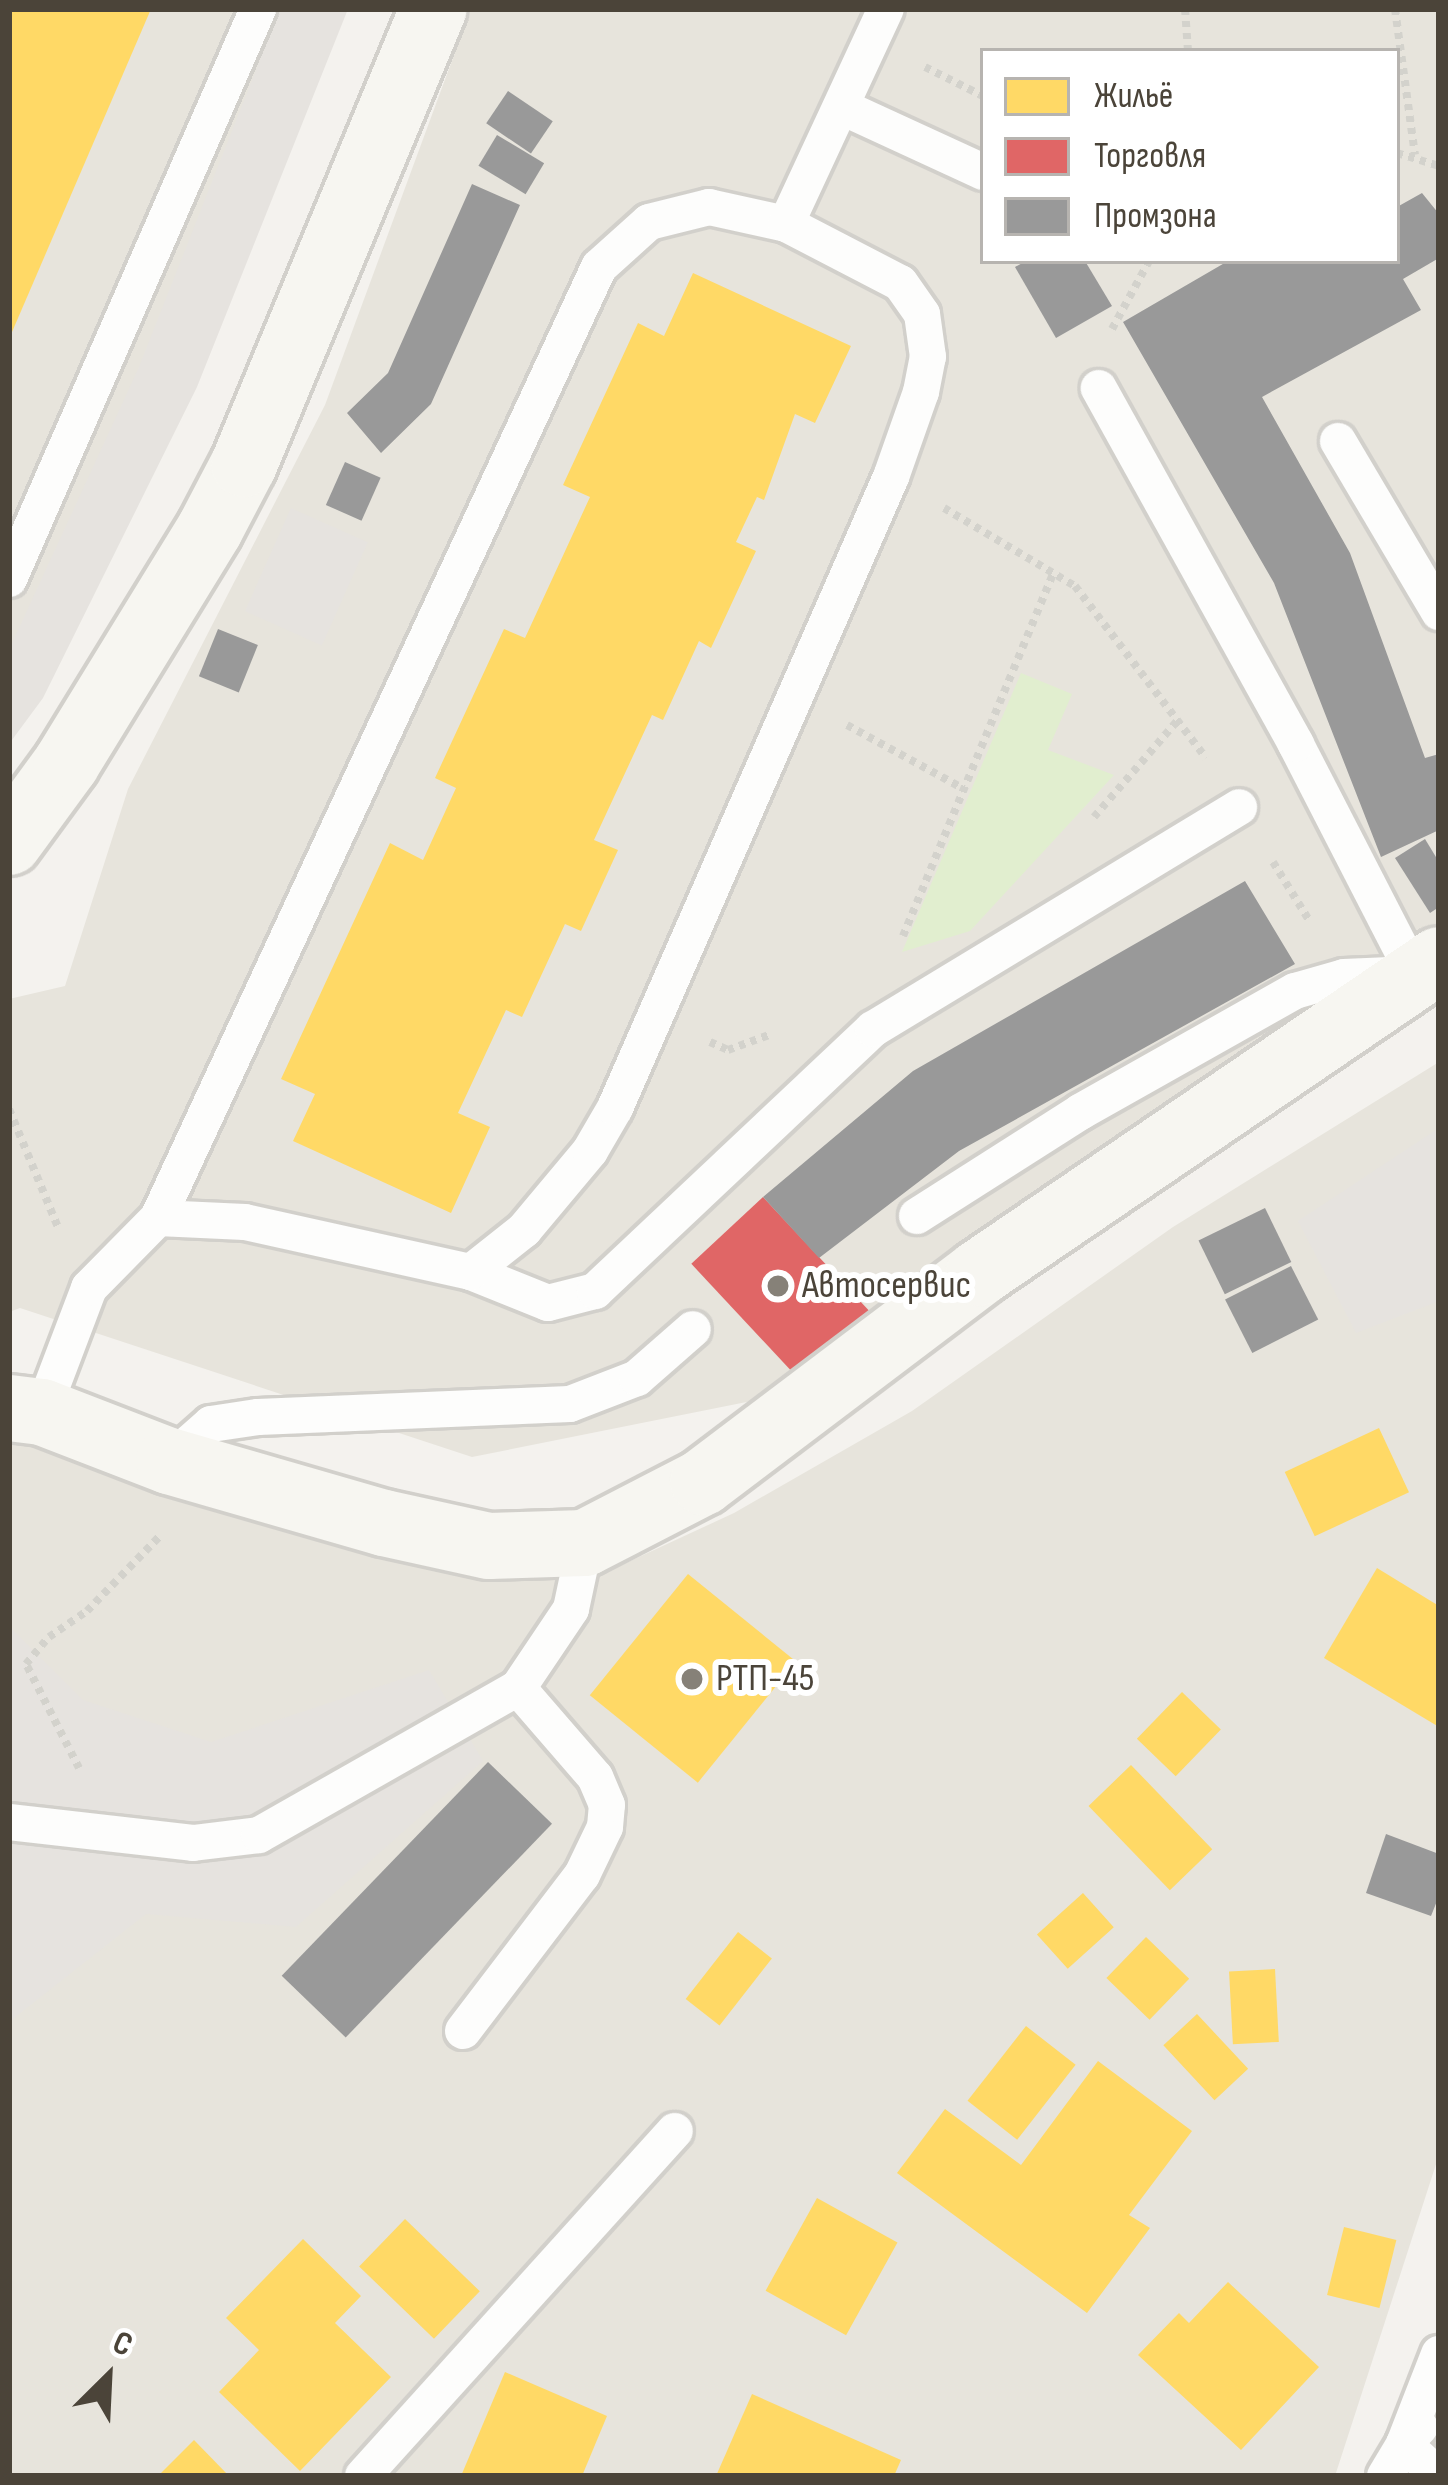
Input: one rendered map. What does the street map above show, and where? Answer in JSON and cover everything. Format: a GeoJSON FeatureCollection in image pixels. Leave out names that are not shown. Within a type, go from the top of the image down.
{"type":"FeatureCollection","features":[{"type":"Feature","properties":{"kind":"main road"},"geometry":{"type":"LineString","coordinates":[[9,842],[66,764],[210,529],[244,464],[433,9]]}},
{"type":"Feature","properties":{"kind":"main road"},"geometry":{"type":"LineString","coordinates":[[26,1410],[188,1467],[489,1546],[585,1543],[703,1482],[980,1273],[1426,967]]}},
{"type":"Feature","properties":{"kind":"lane"},"geometry":{"type":"LineString","coordinates":[[9,579],[258,9]]}},
{"type":"Feature","properties":{"kind":"lane"},"geometry":{"type":"LineString","coordinates":[[786,224],[886,9]]}},
{"type":"Feature","properties":{"kind":"lane"},"geometry":{"type":"LineString","coordinates":[[842,107],[980,171]]}},
{"type":"Feature","properties":{"kind":"lane"},"geometry":{"type":"LineString","coordinates":[[26,1410],[89,1288],[158,1218],[599,266],[649,222],[709,207],[786,224],[900,283],[922,314],[928,358],[891,477],[655,1018],[590,1151],[524,1230],[471,1272]]}},
{"type":"Feature","properties":{"kind":"lane"},"geometry":{"type":"LineString","coordinates":[[916,1216],[998,1161],[1295,991],[1344,977],[1426,967],[1099,388]]}},
{"type":"Feature","properties":{"kind":"lane"},"geometry":{"type":"LineString","coordinates":[[1338,440],[1439,612]]}},
{"type":"Feature","properties":{"kind":"lane"},"geometry":{"type":"LineString","coordinates":[[158,1218],[245,1222],[471,1272],[548,1303],[595,1291],[873,1029],[1239,808]]}},
{"type":"Feature","properties":{"kind":"lane"},"geometry":{"type":"LineString","coordinates":[[188,1467],[211,1424],[234,1420],[570,1404],[638,1378],[693,1328]]}},
{"type":"Feature","properties":{"kind":"lane"},"geometry":{"type":"LineString","coordinates":[[9,1822],[193,1843],[259,1835],[518,1688],[571,1609],[585,1543]]}},
{"type":"Feature","properties":{"kind":"lane"},"geometry":{"type":"LineString","coordinates":[[463,2031],[582,1875],[604,1827],[607,1805],[595,1777],[518,1688]]}},
{"type":"Feature","properties":{"kind":"lane"},"geometry":{"type":"LineString","coordinates":[[363,2476],[675,2132]]}},
{"type":"Feature","properties":{"kind":"lane"},"geometry":{"type":"LineString","coordinates":[[1385,2476],[1404,2444],[1439,2354]]}},
{"type":"Feature","properties":{"kind":"lane"},"geometry":{"type":"LineString","coordinates":[[1404,2444],[1439,2407]]}},
{"type":"Feature","properties":{"kind":"lane"},"geometry":{"type":"LineString","coordinates":[[1404,2444],[1439,2476]]}},
{"type":"Feature","properties":{"kind":"path"},"geometry":{"type":"LineString","coordinates":[[1186,9],[1188,48]]}},
{"type":"Feature","properties":{"kind":"path"},"geometry":{"type":"LineString","coordinates":[[1395,9],[1415,155]]}},
{"type":"Feature","properties":{"kind":"path"},"geometry":{"type":"LineString","coordinates":[[1400,153],[1439,166]]}},
{"type":"Feature","properties":{"kind":"path"},"geometry":{"type":"LineString","coordinates":[[891,477],[1054,572],[1096,609],[1179,718]]}},
{"type":"Feature","properties":{"kind":"path"},"geometry":{"type":"LineString","coordinates":[[898,950],[1054,572]]}},
{"type":"Feature","properties":{"kind":"path"},"geometry":{"type":"LineString","coordinates":[[793,695],[964,789]]}},
{"type":"Feature","properties":{"kind":"path"},"geometry":{"type":"LineString","coordinates":[[1239,808],[1344,977]]}},
{"type":"Feature","properties":{"kind":"path"},"geometry":{"type":"LineString","coordinates":[[655,1018],[728,1050],[774,1033]]}},
{"type":"Feature","properties":{"kind":"path"},"geometry":{"type":"LineString","coordinates":[[9,1109],[62,1238]]}},
{"type":"Feature","properties":{"kind":"path"},"geometry":{"type":"LineString","coordinates":[[57,1827],[80,1765],[26,1664],[49,1637],[86,1611],[150,1550],[188,1467]]}},
{"type":"Feature","properties":{"kind":"shaded area"},"geometry":{"type":"Polygon","coordinates":[[[9,9],[280,9],[189,340],[9,672],[9,9]]]}},
{"type":"Feature","properties":{"kind":"shaded area"},"geometry":{"type":"Polygon","coordinates":[[[280,9],[348,9],[197,387],[43,698],[9,744],[9,650],[139,367],[280,9]]]}},
{"type":"Feature","properties":{"kind":"shaded area"},"geometry":{"type":"Polygon","coordinates":[[[471,9],[1439,9],[1439,925],[876,1327],[802,1391],[472,1457],[20,1308],[9,1312],[9,999],[65,986],[128,789],[325,405],[471,9]]]}},
{"type":"Feature","properties":{"kind":"shaded area"},"geometry":{"type":"Polygon","coordinates":[[[291,508],[368,542],[322,645],[245,611],[291,508]]]}},
{"type":"Feature","properties":{"kind":"shaded area"},"geometry":{"type":"Polygon","coordinates":[[[1439,1062],[1439,2155],[1335,2476],[9,2476],[9,1433],[484,1569],[587,1581],[734,1513],[912,1411],[1173,1227],[1439,1062]]]}},
{"type":"Feature","properties":{"kind":"shaded area"},"geometry":{"type":"Polygon","coordinates":[[[1439,1128],[1439,1301],[1356,1333],[1298,1221],[1439,1128]]]}},
{"type":"Feature","properties":{"kind":"shaded area"},"geometry":{"type":"Polygon","coordinates":[[[9,1626],[83,1700],[211,1742],[429,1670],[483,1761],[296,1927],[146,1914],[9,2022],[9,1626]]]}},
{"type":"Feature","properties":{"kind":"green space"},"geometry":{"type":"Polygon","coordinates":[[[1021,673],[1072,694],[1048,750],[1114,775],[970,931],[902,952],[1021,673]]]}},
{"type":"Feature","properties":{"kind":"building: Жильё"},"geometry":{"type":"Polygon","coordinates":[[[9,9],[151,9],[9,339],[9,9]]]}},
{"type":"Feature","properties":{"kind":"building: Жильё"},"geometry":{"type":"Polygon","coordinates":[[[693,273],[851,346],[815,423],[795,414],[764,500],[757,497],[736,542],[756,551],[711,648],[699,641],[663,720],[652,715],[594,840],[618,850],[581,931],[565,924],[522,1017],[506,1010],[458,1113],[490,1127],[451,1213],[293,1141],[315,1094],[281,1079],[390,843],[423,860],[456,788],[435,778],[504,629],[525,638],[590,497],[563,485],[638,323],[664,336],[693,273]]]}},
{"type":"Feature","properties":{"kind":"building: Жильё"},"geometry":{"type":"Polygon","coordinates":[[[1379,1428],[1409,1492],[1315,1536],[1285,1472],[1379,1428]]]}},
{"type":"Feature","properties":{"kind":"building: Жильё"},"geometry":{"type":"Polygon","coordinates":[[[1377,1568],[1439,1606],[1439,1727],[1324,1658],[1377,1568]]]}},
{"type":"Feature","properties":{"kind":"building: Жильё","name":"РТП-45"},"geometry":{"type":"Polygon","coordinates":[[[688,1574],[796,1661],[698,1783],[590,1695],[688,1574]]]}},
{"type":"Feature","properties":{"kind":"building: Жильё"},"geometry":{"type":"Polygon","coordinates":[[[1182,1692],[1221,1730],[1176,1776],[1137,1739],[1182,1692]]]}},
{"type":"Feature","properties":{"kind":"building: Жильё"},"geometry":{"type":"Polygon","coordinates":[[[1131,1765],[1212,1849],[1170,1890],[1089,1806],[1131,1765]]]}},
{"type":"Feature","properties":{"kind":"building: Жильё"},"geometry":{"type":"Polygon","coordinates":[[[1083,1893],[1114,1927],[1068,1969],[1037,1934],[1083,1893]]]}},
{"type":"Feature","properties":{"kind":"building: Жильё"},"geometry":{"type":"Polygon","coordinates":[[[738,1932],[772,1958],[720,2025],[686,1999],[738,1932]]]}},
{"type":"Feature","properties":{"kind":"building: Жильё"},"geometry":{"type":"Polygon","coordinates":[[[1146,1937],[1189,1979],[1150,2020],[1106,1978],[1146,1937]]]}},
{"type":"Feature","properties":{"kind":"building: Жильё"},"geometry":{"type":"Polygon","coordinates":[[[1275,1969],[1279,2042],[1233,2044],[1229,1971],[1275,1969]]]}},
{"type":"Feature","properties":{"kind":"building: Жильё"},"geometry":{"type":"Polygon","coordinates":[[[1197,2014],[1248,2069],[1215,2100],[1163,2045],[1197,2014]]]}},
{"type":"Feature","properties":{"kind":"building: Жильё"},"geometry":{"type":"Polygon","coordinates":[[[1026,2026],[1076,2065],[1017,2140],[968,2101],[1026,2026]]]}},
{"type":"Feature","properties":{"kind":"building: Жильё"},"geometry":{"type":"Polygon","coordinates":[[[1098,2061],[1192,2131],[1129,2215],[1150,2228],[1087,2313],[897,2173],[945,2109],[1021,2165],[1098,2061]]]}},
{"type":"Feature","properties":{"kind":"building: Жильё"},"geometry":{"type":"Polygon","coordinates":[[[817,2198],[897,2243],[846,2335],[766,2291],[817,2198]]]}},
{"type":"Feature","properties":{"kind":"building: Жильё"},"geometry":{"type":"Polygon","coordinates":[[[405,2219],[480,2291],[434,2339],[359,2266],[405,2219]]]}},
{"type":"Feature","properties":{"kind":"building: Жильё"},"geometry":{"type":"Polygon","coordinates":[[[1344,2227],[1396,2240],[1379,2308],[1327,2295],[1344,2227]]]}},
{"type":"Feature","properties":{"kind":"building: Жильё"},"geometry":{"type":"Polygon","coordinates":[[[303,2239],[361,2296],[335,2323],[391,2377],[300,2471],[219,2392],[259,2350],[226,2318],[303,2239]]]}},
{"type":"Feature","properties":{"kind":"building: Жильё"},"geometry":{"type":"Polygon","coordinates":[[[1228,2282],[1319,2367],[1241,2450],[1138,2355],[1179,2313],[1189,2323],[1228,2282]]]}},
{"type":"Feature","properties":{"kind":"building: Жильё"},"geometry":{"type":"Polygon","coordinates":[[[505,2372],[607,2416],[582,2476],[461,2476],[505,2372]]]}},
{"type":"Feature","properties":{"kind":"building: Жильё"},"geometry":{"type":"Polygon","coordinates":[[[752,2394],[901,2460],[894,2476],[716,2476],[752,2394]]]}},
{"type":"Feature","properties":{"kind":"building: Жильё"},"geometry":{"type":"Polygon","coordinates":[[[194,2440],[229,2476],[158,2476],[194,2440]]]}},
{"type":"Feature","properties":{"kind":"building: Торговля","name":"Автосервис"},"geometry":{"type":"Polygon","coordinates":[[[763,1197],[873,1315],[801,1382],[691,1264],[763,1197]]]}},
{"type":"Feature","properties":{"kind":"building: Промзона"},"geometry":{"type":"Polygon","coordinates":[[[508,91],[553,121],[531,154],[486,123],[508,91]]]}},
{"type":"Feature","properties":{"kind":"building: Промзона"},"geometry":{"type":"Polygon","coordinates":[[[497,135],[544,163],[526,194],[478,166],[497,135]]]}},
{"type":"Feature","properties":{"kind":"building: Промзона"},"geometry":{"type":"Polygon","coordinates":[[[472,184],[520,205],[431,404],[381,453],[347,413],[388,373],[472,184]]]}},
{"type":"Feature","properties":{"kind":"building: Промзона"},"geometry":{"type":"Polygon","coordinates":[[[1422,193],[1439,214],[1439,258],[1403,279],[1421,310],[1262,397],[1350,553],[1425,758],[1439,754],[1439,830],[1381,857],[1274,583],[1123,322],[1223,264],[1400,264],[1400,205],[1422,193]]]}},
{"type":"Feature","properties":{"kind":"building: Промзона"},"geometry":{"type":"Polygon","coordinates":[[[1087,264],[1112,306],[1056,338],[1015,267],[1087,264]]]}},
{"type":"Feature","properties":{"kind":"building: Промзона"},"geometry":{"type":"Polygon","coordinates":[[[345,462],[381,478],[362,521],[326,505],[345,462]]]}},
{"type":"Feature","properties":{"kind":"building: Промзона"},"geometry":{"type":"Polygon","coordinates":[[[218,629],[258,645],[239,692],[199,676],[218,629]]]}},
{"type":"Feature","properties":{"kind":"building: Промзона"},"geometry":{"type":"Polygon","coordinates":[[[1425,839],[1439,862],[1439,907],[1430,913],[1395,858],[1425,839]]]}},
{"type":"Feature","properties":{"kind":"building: Промзона"},"geometry":{"type":"Polygon","coordinates":[[[1245,881],[1295,964],[959,1151],[819,1258],[763,1197],[913,1071],[1245,881]]]}},
{"type":"Feature","properties":{"kind":"building: Промзона"},"geometry":{"type":"Polygon","coordinates":[[[1265,1208],[1291,1262],[1225,1294],[1198,1240],[1265,1208]]]}},
{"type":"Feature","properties":{"kind":"building: Промзона"},"geometry":{"type":"Polygon","coordinates":[[[1291,1266],[1318,1319],[1252,1353],[1225,1300],[1291,1266]]]}},
{"type":"Feature","properties":{"kind":"building: Промзона"},"geometry":{"type":"Polygon","coordinates":[[[488,1762],[552,1824],[346,2037],[282,1976],[488,1762]]]}},
{"type":"Feature","properties":{"kind":"building: Промзона"},"geometry":{"type":"Polygon","coordinates":[[[1386,1834],[1439,1854],[1439,1896],[1431,1916],[1366,1893],[1386,1834]]]}},
{"type":"Feature","properties":{"kind":"place","name":"Автосервис"},"geometry":{"type":"Point","coordinates":[778,1286]}},
{"type":"Feature","properties":{"kind":"place","name":"РТП-45"},"geometry":{"type":"Point","coordinates":[692,1679]}}]}
